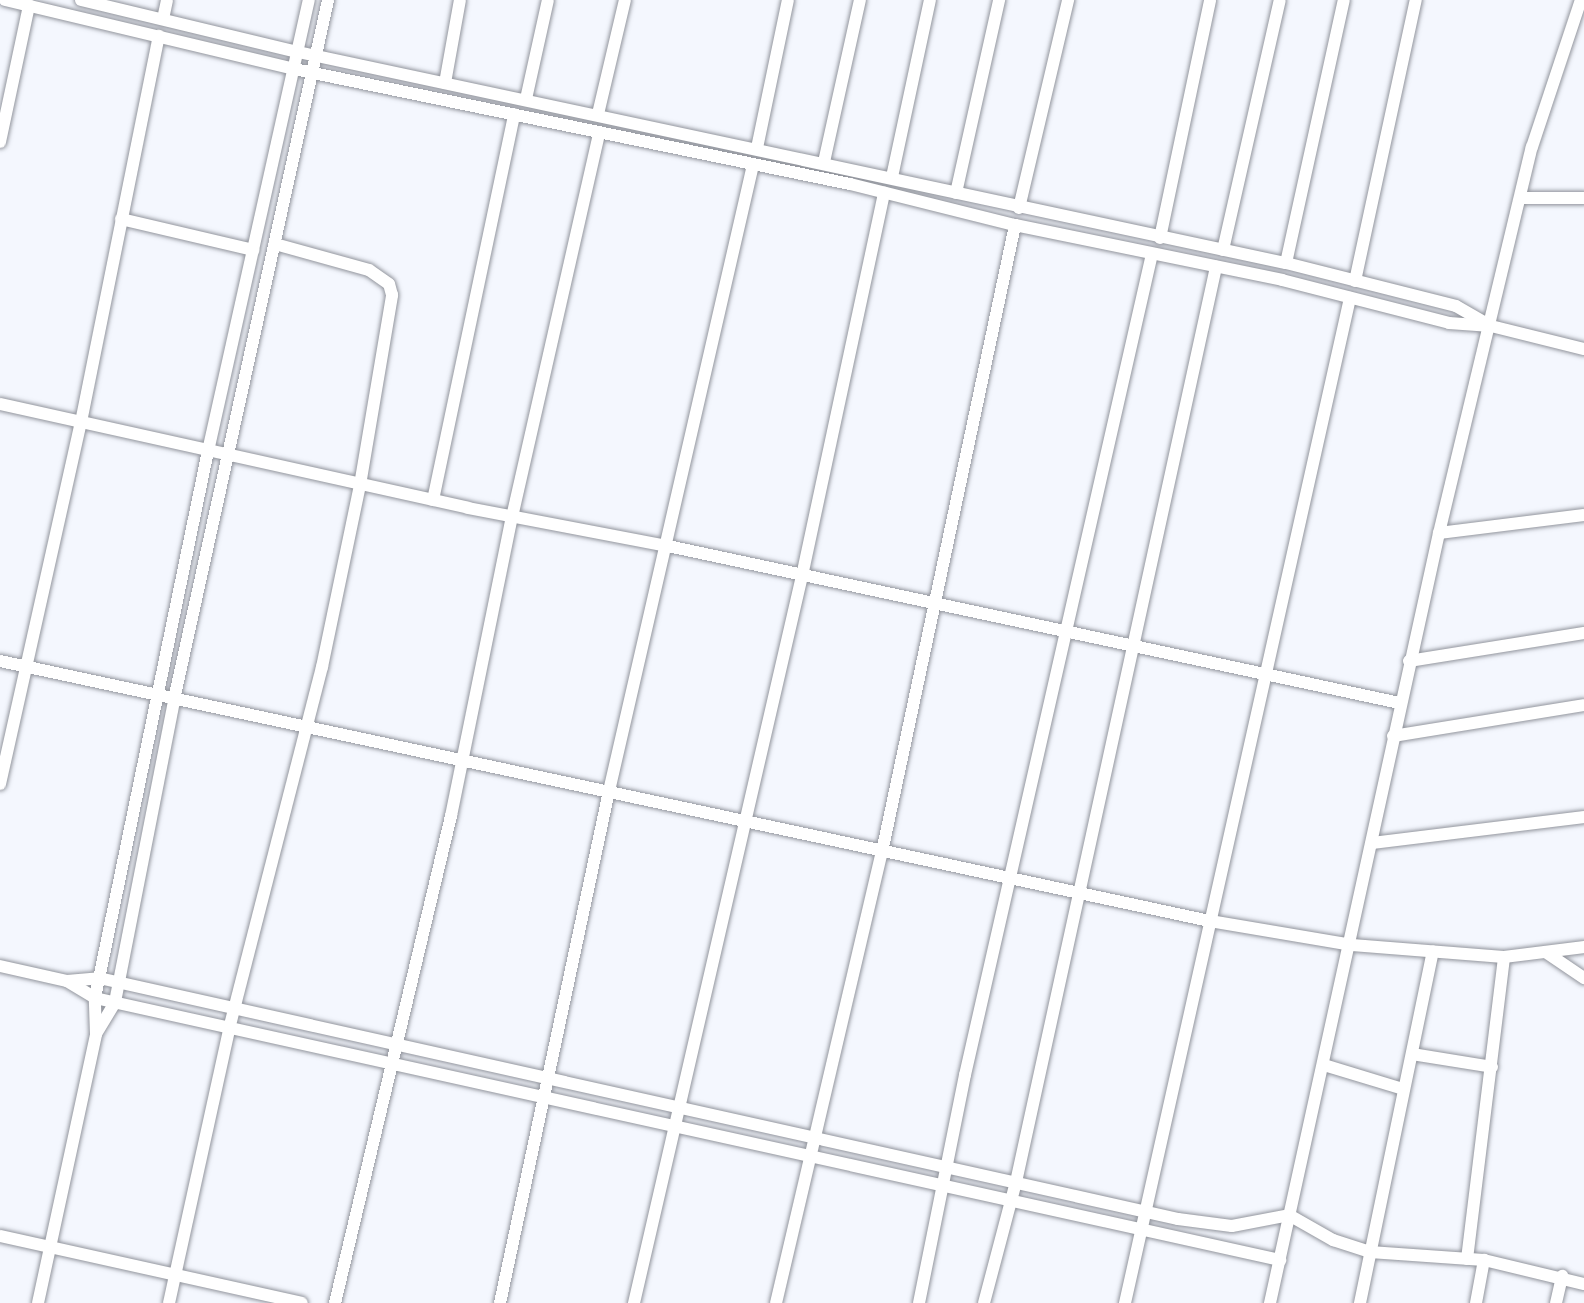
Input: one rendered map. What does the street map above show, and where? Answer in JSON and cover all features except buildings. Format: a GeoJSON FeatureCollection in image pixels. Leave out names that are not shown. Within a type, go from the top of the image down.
{"type":"FeatureCollection","features":[{"type":"Feature","properties":{"kind":"street"},"geometry":{"type":"LineString","coordinates":[[4,0],[294,68],[884,193],[1449,323],[1491,326],[1584,349]]}},
{"type":"Feature","properties":{"kind":"street"},"geometry":{"type":"LineString","coordinates":[[81,0],[316,56],[1286,263],[1456,306],[1491,326]]}},
{"type":"Feature","properties":{"kind":"street"},"geometry":{"type":"LineString","coordinates":[[163,19],[166,0]]}},
{"type":"Feature","properties":{"kind":"street"},"geometry":{"type":"LineString","coordinates":[[38,1303],[96,1034],[95,998],[158,691],[308,0]]}},
{"type":"Feature","properties":{"kind":"street"},"geometry":{"type":"LineString","coordinates":[[96,1034],[115,1002],[175,695],[328,0]]}},
{"type":"Feature","properties":{"kind":"street"},"geometry":{"type":"LineString","coordinates":[[445,83],[460,0]]}},
{"type":"Feature","properties":{"kind":"street"},"geometry":{"type":"LineString","coordinates":[[526,98],[548,0]]}},
{"type":"Feature","properties":{"kind":"street"},"geometry":{"type":"LineString","coordinates":[[598,114],[624,0]]}},
{"type":"Feature","properties":{"kind":"street"},"geometry":{"type":"LineString","coordinates":[[756,148],[788,0]]}},
{"type":"Feature","properties":{"kind":"street"},"geometry":{"type":"LineString","coordinates":[[824,162],[860,0]]}},
{"type":"Feature","properties":{"kind":"street"},"geometry":{"type":"LineString","coordinates":[[892,177],[930,0]]}},
{"type":"Feature","properties":{"kind":"street"},"geometry":{"type":"LineString","coordinates":[[956,193],[999,0]]}},
{"type":"Feature","properties":{"kind":"street"},"geometry":{"type":"LineString","coordinates":[[1019,208],[1068,0]]}},
{"type":"Feature","properties":{"kind":"street"},"geometry":{"type":"LineString","coordinates":[[1160,238],[1210,0]]}},
{"type":"Feature","properties":{"kind":"street"},"geometry":{"type":"LineString","coordinates":[[1223,250],[1280,0]]}},
{"type":"Feature","properties":{"kind":"street"},"geometry":{"type":"LineString","coordinates":[[1286,263],[1344,0]]}},
{"type":"Feature","properties":{"kind":"street"},"geometry":{"type":"LineString","coordinates":[[1355,280],[1416,0]]}},
{"type":"Feature","properties":{"kind":"street"},"geometry":{"type":"LineString","coordinates":[[1270,1303],[1352,945],[1400,702],[1439,533],[1546,97],[1581,0]]}},
{"type":"Feature","properties":{"kind":"street"},"geometry":{"type":"LineString","coordinates":[[0,142],[29,5]]}},
{"type":"Feature","properties":{"kind":"street"},"geometry":{"type":"LineString","coordinates":[[0,784],[159,36]]}},
{"type":"Feature","properties":{"kind":"street"},"geometry":{"type":"LineString","coordinates":[[433,500],[514,114]]}},
{"type":"Feature","properties":{"kind":"street"},"geometry":{"type":"LineString","coordinates":[[335,1303],[463,759],[512,517],[599,133]]}},
{"type":"Feature","properties":{"kind":"street"},"geometry":{"type":"LineString","coordinates":[[688,152],[691,135]]}},
{"type":"Feature","properties":{"kind":"street"},"geometry":{"type":"LineString","coordinates":[[500,1303],[609,791],[753,165]]}},
{"type":"Feature","properties":{"kind":"street"},"geometry":{"type":"LineString","coordinates":[[634,1303],[802,576],[884,193]]}},
{"type":"Feature","properties":{"kind":"street"},"geometry":{"type":"LineString","coordinates":[[1522,198],[1584,198]]}},
{"type":"Feature","properties":{"kind":"street"},"geometry":{"type":"LineString","coordinates":[[121,220],[253,250]]}},
{"type":"Feature","properties":{"kind":"street"},"geometry":{"type":"LineString","coordinates":[[776,1303],[882,852],[1015,225]]}},
{"type":"Feature","properties":{"kind":"street"},"geometry":{"type":"LineString","coordinates":[[1101,243],[1105,227]]}},
{"type":"Feature","properties":{"kind":"street"},"geometry":{"type":"LineString","coordinates":[[169,1303],[228,1029],[309,726],[360,485],[392,296],[389,284],[370,270],[275,244]]}},
{"type":"Feature","properties":{"kind":"street"},"geometry":{"type":"LineString","coordinates":[[919,1303],[1152,254]]}},
{"type":"Feature","properties":{"kind":"street"},"geometry":{"type":"LineString","coordinates":[[984,1303],[1016,1182],[1216,267]]}},
{"type":"Feature","properties":{"kind":"street"},"geometry":{"type":"LineString","coordinates":[[1125,1303],[1350,298]]}},
{"type":"Feature","properties":{"kind":"street"},"geometry":{"type":"LineString","coordinates":[[0,404],[360,485],[668,546],[1400,702]]}},
{"type":"Feature","properties":{"kind":"street"},"geometry":{"type":"LineString","coordinates":[[1439,533],[1584,515]]}},
{"type":"Feature","properties":{"kind":"street"},"geometry":{"type":"LineString","coordinates":[[1409,660],[1584,633]]}},
{"type":"Feature","properties":{"kind":"street"},"geometry":{"type":"LineString","coordinates":[[0,660],[158,691],[1077,895],[1210,920],[1352,945],[1504,958],[1584,947]]}},
{"type":"Feature","properties":{"kind":"street"},"geometry":{"type":"LineString","coordinates":[[1393,736],[1584,705]]}},
{"type":"Feature","properties":{"kind":"street"},"geometry":{"type":"LineString","coordinates":[[1372,843],[1584,817]]}},
{"type":"Feature","properties":{"kind":"street"},"geometry":{"type":"LineString","coordinates":[[1360,1303],[1433,952]]}},
{"type":"Feature","properties":{"kind":"street"},"geometry":{"type":"LineString","coordinates":[[1548,953],[1584,978]]}},
{"type":"Feature","properties":{"kind":"street"},"geometry":{"type":"LineString","coordinates":[[1466,1259],[1504,958]]}},
{"type":"Feature","properties":{"kind":"street"},"geometry":{"type":"LineString","coordinates":[[0,966],[68,980],[99,978],[234,1012],[815,1136],[1146,1212],[1232,1226],[1289,1216],[1333,1240],[1370,1252],[1484,1260],[1584,1284]]}},
{"type":"Feature","properties":{"kind":"street"},"geometry":{"type":"LineString","coordinates":[[68,980],[95,998],[228,1029],[1142,1226],[1280,1260]]}},
{"type":"Feature","properties":{"kind":"street"},"geometry":{"type":"LineString","coordinates":[[1412,1054],[1492,1067]]}},
{"type":"Feature","properties":{"kind":"street"},"geometry":{"type":"LineString","coordinates":[[1324,1065],[1403,1089]]}},
{"type":"Feature","properties":{"kind":"street"},"geometry":{"type":"LineString","coordinates":[[0,1236],[302,1303]]}},
{"type":"Feature","properties":{"kind":"street"},"geometry":{"type":"LineString","coordinates":[[1476,1303],[1484,1260]]}},
{"type":"Feature","properties":{"kind":"street"},"geometry":{"type":"LineString","coordinates":[[1556,1303],[1562,1276]]}}]}
